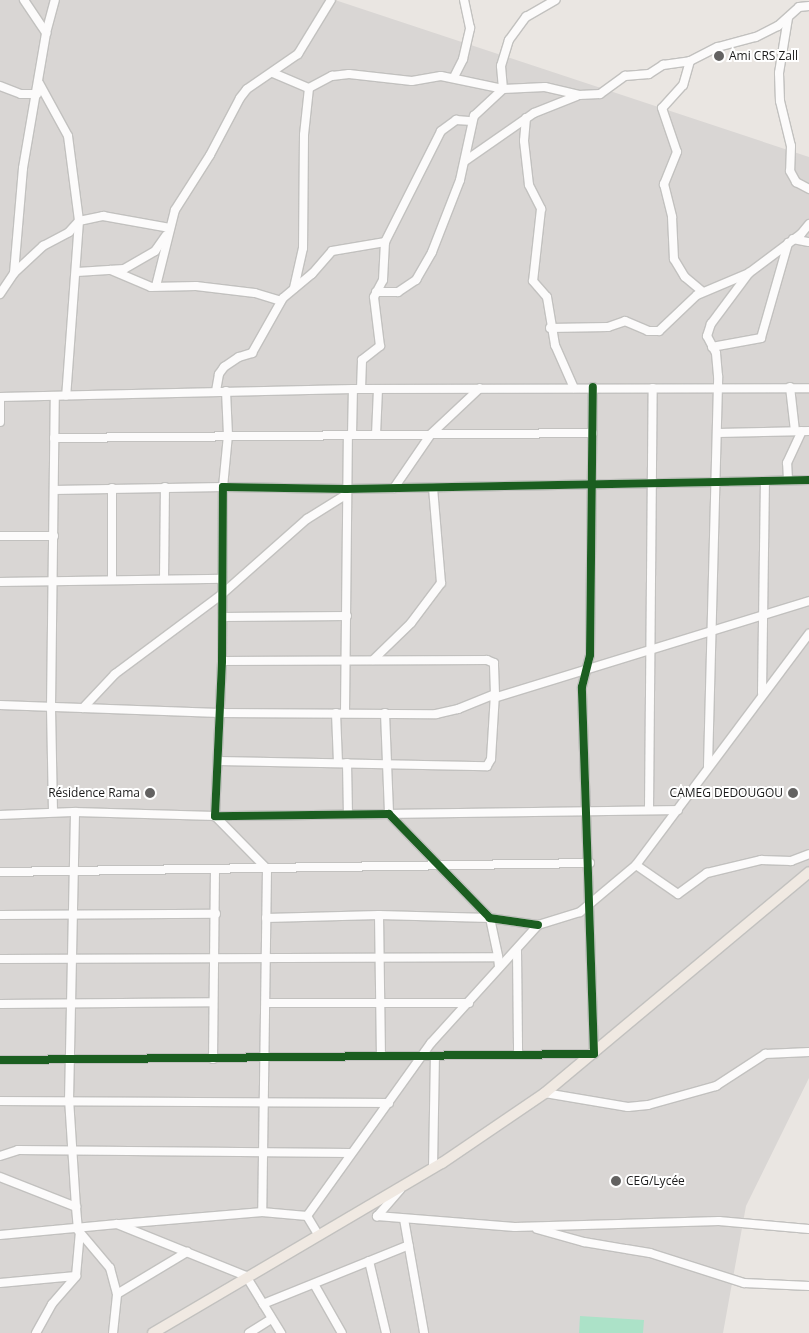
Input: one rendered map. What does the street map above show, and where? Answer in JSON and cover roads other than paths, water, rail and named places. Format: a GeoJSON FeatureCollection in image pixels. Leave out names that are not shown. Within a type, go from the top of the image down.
{"type":"FeatureCollection","features":[{"type":"Feature","properties":{"kind":"main road"},"geometry":{"type":"LineString","coordinates":[[153,1333],[246,1276],[434,1168],[545,1093],[594,1054],[809,872]]}},
{"type":"Feature","properties":{"kind":"street"},"geometry":{"type":"LineString","coordinates":[[24,0],[46,33]]}},
{"type":"Feature","properties":{"kind":"street"},"geometry":{"type":"LineString","coordinates":[[14,273],[23,168],[46,33],[55,0]]}},
{"type":"Feature","properties":{"kind":"street"},"geometry":{"type":"LineString","coordinates":[[454,77],[463,59],[470,32],[464,0]]}},
{"type":"Feature","properties":{"kind":"street"},"geometry":{"type":"LineString","coordinates":[[503,89],[503,51],[512,34],[526,16],[556,0]]}},
{"type":"Feature","properties":{"kind":"street"},"geometry":{"type":"LineString","coordinates":[[156,286],[175,210],[210,155],[240,98],[247,88],[298,54],[329,1]]}},
{"type":"Feature","properties":{"kind":"street"},"geometry":{"type":"LineString","coordinates":[[309,88],[332,76],[349,74],[412,81],[430,76],[454,77],[503,89],[545,87],[578,95],[600,94],[625,76],[644,75],[663,65],[690,61],[718,47],[768,32],[788,18],[800,4],[809,6]]}},
{"type":"Feature","properties":{"kind":"street"},"geometry":{"type":"LineString","coordinates":[[788,18],[779,73],[780,100],[791,146],[790,171],[796,182],[809,189]]}},
{"type":"Feature","properties":{"kind":"street"},"geometry":{"type":"LineString","coordinates":[[690,61],[683,84],[662,108],[677,152],[664,184],[672,217],[674,259],[685,277],[703,292]]}},
{"type":"Feature","properties":{"kind":"street"},"geometry":{"type":"LineString","coordinates":[[273,72],[309,88]]}},
{"type":"Feature","properties":{"kind":"street"},"geometry":{"type":"LineString","coordinates":[[39,83],[68,136],[79,221],[77,272],[70,311],[66,396]]}},
{"type":"Feature","properties":{"kind":"street"},"geometry":{"type":"LineString","coordinates":[[0,86],[21,94],[37,94]]}},
{"type":"Feature","properties":{"kind":"street"},"geometry":{"type":"LineString","coordinates":[[294,288],[303,248],[304,135],[309,88]]}},
{"type":"Feature","properties":{"kind":"street"},"geometry":{"type":"LineString","coordinates":[[376,292],[398,292],[416,280],[446,217],[465,161],[472,121],[478,109],[503,89]]}},
{"type":"Feature","properties":{"kind":"street"},"geometry":{"type":"LineString","coordinates":[[465,161],[526,118],[578,95]]}},
{"type":"Feature","properties":{"kind":"street"},"geometry":{"type":"LineString","coordinates":[[526,118],[524,141],[529,186],[541,209],[533,281],[547,297],[550,328],[560,360],[574,388]]}},
{"type":"Feature","properties":{"kind":"street"},"geometry":{"type":"LineString","coordinates":[[345,713],[347,492],[350,435],[362,360],[380,346],[374,297],[383,280],[385,242],[441,131],[456,120],[472,121]]}},
{"type":"Feature","properties":{"kind":"street"},"geometry":{"type":"LineString","coordinates":[[0,294],[14,273],[43,246],[69,232],[79,221],[102,216],[169,230]]}},
{"type":"Feature","properties":{"kind":"street"},"geometry":{"type":"LineString","coordinates":[[550,328],[608,327],[625,321],[648,331],[659,331],[703,292],[749,272],[809,224]]}},
{"type":"Feature","properties":{"kind":"street"},"geometry":{"type":"LineString","coordinates":[[77,272],[111,270],[138,263],[155,251],[169,230]]}},
{"type":"Feature","properties":{"kind":"street"},"geometry":{"type":"LineString","coordinates":[[790,241],[809,242]]}},
{"type":"Feature","properties":{"kind":"street"},"geometry":{"type":"LineString","coordinates":[[712,347],[761,338],[790,241]]}},
{"type":"Feature","properties":{"kind":"street"},"geometry":{"type":"LineString","coordinates":[[216,391],[219,374],[239,357],[252,353],[281,301],[336,249],[385,242]]}},
{"type":"Feature","properties":{"kind":"street"},"geometry":{"type":"LineString","coordinates":[[111,270],[139,284],[196,286],[255,293],[281,301]]}},
{"type":"Feature","properties":{"kind":"street"},"geometry":{"type":"LineString","coordinates":[[708,766],[717,482],[718,361],[707,340],[708,328],[749,272]]}},
{"type":"Feature","properties":{"kind":"street"},"geometry":{"type":"LineString","coordinates":[[788,480],[788,463],[802,431],[790,387]]}},
{"type":"Feature","properties":{"kind":"street"},"geometry":{"type":"LineString","coordinates":[[376,435],[378,388]]}},
{"type":"Feature","properties":{"kind":"street"},"geometry":{"type":"LineString","coordinates":[[0,422],[0,396],[378,388],[809,388]]}},
{"type":"Feature","properties":{"kind":"street"},"geometry":{"type":"LineString","coordinates":[[394,488],[431,434],[480,388]]}},
{"type":"Feature","properties":{"kind":"street"},"geometry":{"type":"LineString","coordinates":[[0,1060],[594,1054],[590,862],[582,688],[584,670],[590,655],[593,484],[592,388]]}},
{"type":"Feature","properties":{"kind":"street"},"geometry":{"type":"LineString","coordinates":[[649,808],[653,482],[652,388]]}},
{"type":"Feature","properties":{"kind":"street"},"geometry":{"type":"LineString","coordinates":[[226,392],[228,435],[223,487],[222,661],[219,761],[215,816],[267,869],[267,1003],[262,1100],[264,1150],[262,1212]]}},
{"type":"Feature","properties":{"kind":"street"},"geometry":{"type":"LineString","coordinates":[[53,812],[51,707],[55,396]]}},
{"type":"Feature","properties":{"kind":"street"},"geometry":{"type":"LineString","coordinates":[[718,433],[802,431]]}},
{"type":"Feature","properties":{"kind":"street"},"geometry":{"type":"LineString","coordinates":[[54,438],[593,433]]}},
{"type":"Feature","properties":{"kind":"street"},"geometry":{"type":"LineString","coordinates":[[54,490],[223,487],[347,492],[394,488],[809,480]]}},
{"type":"Feature","properties":{"kind":"street"},"geometry":{"type":"LineString","coordinates":[[762,693],[765,482]]}},
{"type":"Feature","properties":{"kind":"street"},"geometry":{"type":"LineString","coordinates":[[164,579],[165,487]]}},
{"type":"Feature","properties":{"kind":"street"},"geometry":{"type":"LineString","coordinates":[[373,660],[411,622],[441,583],[433,487]]}},
{"type":"Feature","properties":{"kind":"street"},"geometry":{"type":"LineString","coordinates":[[112,488],[112,580]]}},
{"type":"Feature","properties":{"kind":"street"},"geometry":{"type":"LineString","coordinates":[[83,708],[115,674],[222,595],[307,519],[347,492]]}},
{"type":"Feature","properties":{"kind":"street"},"geometry":{"type":"LineString","coordinates":[[0,536],[54,536]]}},
{"type":"Feature","properties":{"kind":"street"},"geometry":{"type":"LineString","coordinates":[[0,582],[221,579]]}},
{"type":"Feature","properties":{"kind":"street"},"geometry":{"type":"LineString","coordinates":[[0,705],[219,713],[436,714],[458,709],[495,696],[809,601]]}},
{"type":"Feature","properties":{"kind":"street"},"geometry":{"type":"LineString","coordinates":[[222,617],[347,616]]}},
{"type":"Feature","properties":{"kind":"street"},"geometry":{"type":"LineString","coordinates":[[308,1216],[350,1153],[424,1056],[431,1043],[469,1003],[499,967],[517,951],[538,925],[546,920],[571,916],[590,904],[636,865],[762,693],[809,634]]}},
{"type":"Feature","properties":{"kind":"street"},"geometry":{"type":"LineString","coordinates":[[219,761],[487,766],[492,759],[495,696],[494,663],[491,660],[222,661]]}},
{"type":"Feature","properties":{"kind":"street"},"geometry":{"type":"LineString","coordinates":[[336,713],[338,763]]}},
{"type":"Feature","properties":{"kind":"street"},"geometry":{"type":"LineString","coordinates":[[385,713],[389,814],[490,918],[499,967]]}},
{"type":"Feature","properties":{"kind":"street"},"geometry":{"type":"LineString","coordinates":[[347,763],[348,814]]}},
{"type":"Feature","properties":{"kind":"street"},"geometry":{"type":"LineString","coordinates":[[0,815],[53,812],[215,816],[649,808],[678,810]]}},
{"type":"Feature","properties":{"kind":"street"},"geometry":{"type":"LineString","coordinates":[[36,1333],[52,1304],[76,1276],[79,1231],[68,1100],[75,812]]}},
{"type":"Feature","properties":{"kind":"street"},"geometry":{"type":"LineString","coordinates":[[636,865],[678,894],[707,872],[761,860],[791,861],[809,854]]}},
{"type":"Feature","properties":{"kind":"street"},"geometry":{"type":"LineString","coordinates":[[0,872],[267,869],[590,862]]}},
{"type":"Feature","properties":{"kind":"street"},"geometry":{"type":"LineString","coordinates":[[213,1059],[212,1002],[216,958],[215,869]]}},
{"type":"Feature","properties":{"kind":"street"},"geometry":{"type":"LineString","coordinates":[[0,915],[216,914]]}},
{"type":"Feature","properties":{"kind":"street"},"geometry":{"type":"LineString","coordinates":[[266,918],[379,915],[490,918],[538,925]]}},
{"type":"Feature","properties":{"kind":"street"},"geometry":{"type":"LineString","coordinates":[[379,915],[382,1001],[381,1055]]}},
{"type":"Feature","properties":{"kind":"street"},"geometry":{"type":"LineString","coordinates":[[517,951],[518,1055]]}},
{"type":"Feature","properties":{"kind":"street"},"geometry":{"type":"LineString","coordinates":[[0,960],[380,956],[498,957]]}},
{"type":"Feature","properties":{"kind":"street"},"geometry":{"type":"LineString","coordinates":[[267,1003],[382,1001],[469,1003]]}},
{"type":"Feature","properties":{"kind":"street"},"geometry":{"type":"LineString","coordinates":[[0,1004],[212,1002]]}},
{"type":"Feature","properties":{"kind":"street"},"geometry":{"type":"LineString","coordinates":[[545,1093],[628,1107],[648,1105],[716,1086],[765,1054],[809,1052]]}},
{"type":"Feature","properties":{"kind":"street"},"geometry":{"type":"LineString","coordinates":[[434,1168],[435,1056]]}},
{"type":"Feature","properties":{"kind":"street"},"geometry":{"type":"LineString","coordinates":[[0,1102],[262,1100],[389,1103]]}},
{"type":"Feature","properties":{"kind":"street"},"geometry":{"type":"LineString","coordinates":[[0,1156],[18,1150],[264,1150],[350,1153]]}},
{"type":"Feature","properties":{"kind":"street"},"geometry":{"type":"LineString","coordinates":[[0,1177],[12,1184],[76,1207]]}},
{"type":"Feature","properties":{"kind":"street"},"geometry":{"type":"LineString","coordinates":[[406,1183],[377,1216],[532,1227],[565,1223],[642,1225],[719,1221],[809,1229]]}},
{"type":"Feature","properties":{"kind":"street"},"geometry":{"type":"LineString","coordinates":[[0,1186],[12,1184]]}},
{"type":"Feature","properties":{"kind":"street"},"geometry":{"type":"LineString","coordinates":[[0,1235],[79,1231],[117,1224],[262,1212],[308,1216]]}},
{"type":"Feature","properties":{"kind":"street"},"geometry":{"type":"LineString","coordinates":[[308,1216],[318,1234]]}},
{"type":"Feature","properties":{"kind":"street"},"geometry":{"type":"LineString","coordinates":[[404,1219],[424,1333]]}},
{"type":"Feature","properties":{"kind":"street"},"geometry":{"type":"LineString","coordinates":[[117,1224],[246,1276],[281,1333]]}},
{"type":"Feature","properties":{"kind":"street"},"geometry":{"type":"LineString","coordinates":[[532,1227],[584,1242],[650,1253],[744,1283],[809,1286]]}},
{"type":"Feature","properties":{"kind":"street"},"geometry":{"type":"LineString","coordinates":[[79,1231],[110,1268],[117,1294],[113,1333]]}},
{"type":"Feature","properties":{"kind":"street"},"geometry":{"type":"LineString","coordinates":[[264,1304],[409,1245]]}},
{"type":"Feature","properties":{"kind":"street"},"geometry":{"type":"LineString","coordinates":[[117,1294],[187,1252]]}},
{"type":"Feature","properties":{"kind":"street"},"geometry":{"type":"LineString","coordinates":[[369,1261],[386,1333]]}},
{"type":"Feature","properties":{"kind":"street"},"geometry":{"type":"LineString","coordinates":[[0,1283],[76,1276]]}},
{"type":"Feature","properties":{"kind":"street"},"geometry":{"type":"LineString","coordinates":[[314,1284],[342,1333]]}},
{"type":"Feature","properties":{"kind":"street"},"geometry":{"type":"LineString","coordinates":[[251,1332],[271,1319]]}},
{"type":"Feature","properties":{"kind":"place","name":"Ami CRS Zall"},"geometry":{"type":"Point","coordinates":[719,56]}},
{"type":"Feature","properties":{"kind":"place","name":"Résidence Rama"},"geometry":{"type":"Point","coordinates":[150,793]}},
{"type":"Feature","properties":{"kind":"place","name":"CAMEG DEDOUGOU"},"geometry":{"type":"Point","coordinates":[793,793]}},
{"type":"Feature","properties":{"kind":"place","name":"CEG/Lycée"},"geometry":{"type":"Point","coordinates":[616,1181]}}]}
